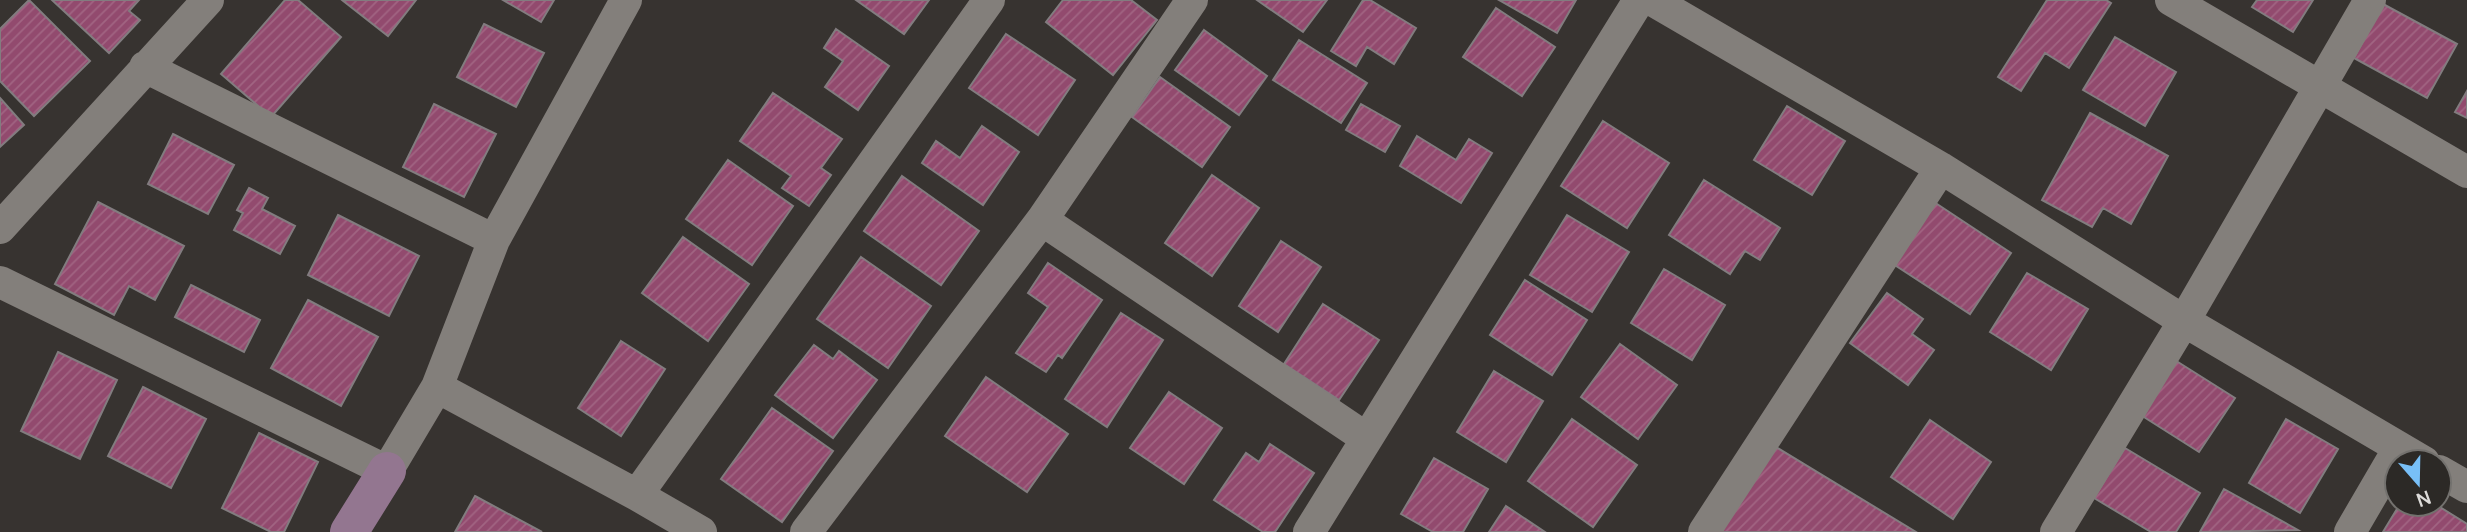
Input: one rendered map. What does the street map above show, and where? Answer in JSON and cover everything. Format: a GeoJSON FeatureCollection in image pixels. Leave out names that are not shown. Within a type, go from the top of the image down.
{"type":"FeatureCollection","features":[{"type":"Feature","properties":{"kind":"street"},"geometry":{"type":"LineString","coordinates":[[0,228],[208,0]]}},
{"type":"Feature","properties":{"kind":"street"},"geometry":{"type":"LineString","coordinates":[[349,532],[437,387],[494,240],[626,0]]}},
{"type":"Feature","properties":{"kind":"street"},"geometry":{"type":"LineString","coordinates":[[637,495],[989,0]]}},
{"type":"Feature","properties":{"kind":"street"},"geometry":{"type":"LineString","coordinates":[[806,532],[1042,220],[1192,0]]}},
{"type":"Feature","properties":{"kind":"street"},"geometry":{"type":"LineString","coordinates":[[1309,532],[1639,0]]}},
{"type":"Feature","properties":{"kind":"street"},"geometry":{"type":"LineString","coordinates":[[1653,0],[1941,168],[2184,321],[2400,448]]}},
{"type":"Feature","properties":{"kind":"street"},"geometry":{"type":"LineString","coordinates":[[2171,0],[2467,172]]}},
{"type":"Feature","properties":{"kind":"street"},"geometry":{"type":"LineString","coordinates":[[2056,532],[2184,321],[2370,0]]}},
{"type":"Feature","properties":{"kind":"street"},"geometry":{"type":"LineString","coordinates":[[145,67],[494,240]]}},
{"type":"Feature","properties":{"kind":"street"},"geometry":{"type":"LineString","coordinates":[[1704,532],[1941,168]]}},
{"type":"Feature","properties":{"kind":"street"},"geometry":{"type":"LineString","coordinates":[[1042,220],[1366,438]]}},
{"type":"Feature","properties":{"kind":"street"},"geometry":{"type":"LineString","coordinates":[[0,282],[387,471]]}},
{"type":"Feature","properties":{"kind":"street"},"geometry":{"type":"LineString","coordinates":[[437,387],[701,532]]}},
{"type":"Feature","properties":{"kind":"street"},"geometry":{"type":"LineString","coordinates":[[2350,532],[2383,491]]}},
{"type":"Feature","properties":{"kind":"building"},"geometry":{"type":"Polygon","coordinates":[[[29,0],[90,61],[34,116],[0,81],[0,29],[29,0]]]}},
{"type":"Feature","properties":{"kind":"building"},"geometry":{"type":"Polygon","coordinates":[[[52,0],[139,0],[129,11],[140,20],[109,53],[52,0]]]}},
{"type":"Feature","properties":{"kind":"building"},"geometry":{"type":"Polygon","coordinates":[[[285,0],[298,0],[341,37],[271,117],[221,74],[285,0]]]}},
{"type":"Feature","properties":{"kind":"building"},"geometry":{"type":"Polygon","coordinates":[[[342,0],[416,0],[388,36],[342,0]]]}},
{"type":"Feature","properties":{"kind":"building"},"geometry":{"type":"Polygon","coordinates":[[[503,0],[554,0],[541,22],[503,0]]]}},
{"type":"Feature","properties":{"kind":"building"},"geometry":{"type":"Polygon","coordinates":[[[856,0],[929,0],[904,34],[856,0]]]}},
{"type":"Feature","properties":{"kind":"building"},"geometry":{"type":"Polygon","coordinates":[[[1063,0],[1131,0],[1157,20],[1113,75],[1046,22],[1063,0]]]}},
{"type":"Feature","properties":{"kind":"building"},"geometry":{"type":"Polygon","coordinates":[[[1257,0],[1327,0],[1303,32],[1257,0]]]}},
{"type":"Feature","properties":{"kind":"building"},"geometry":{"type":"Polygon","coordinates":[[[1363,0],[1370,0],[1416,28],[1394,64],[1367,47],[1356,66],[1331,51],[1363,0]]]}},
{"type":"Feature","properties":{"kind":"building"},"geometry":{"type":"Polygon","coordinates":[[[1499,0],[1576,0],[1557,33],[1499,0]]]}},
{"type":"Feature","properties":{"kind":"building"},"geometry":{"type":"Polygon","coordinates":[[[2047,0],[2106,0],[2111,3],[2069,68],[2045,53],[2021,91],[1998,77],[2047,0]]]}},
{"type":"Feature","properties":{"kind":"building"},"geometry":{"type":"Polygon","coordinates":[[[2257,0],[2313,0],[2293,32],[2252,7],[2257,0]]]}},
{"type":"Feature","properties":{"kind":"building"},"geometry":{"type":"Polygon","coordinates":[[[2383,4],[2457,44],[2427,98],[2354,58],[2383,4]]]}},
{"type":"Feature","properties":{"kind":"building"},"geometry":{"type":"Polygon","coordinates":[[[1496,8],[1555,47],[1522,96],[1463,57],[1496,8]]]}},
{"type":"Feature","properties":{"kind":"building"},"geometry":{"type":"Polygon","coordinates":[[[484,24],[544,53],[516,107],[457,77],[484,24]]]}},
{"type":"Feature","properties":{"kind":"building"},"geometry":{"type":"Polygon","coordinates":[[[836,29],[889,66],[858,110],[825,87],[843,61],[824,48],[836,29]]]}},
{"type":"Feature","properties":{"kind":"building"},"geometry":{"type":"Polygon","coordinates":[[[1204,30],[1267,76],[1239,115],[1175,70],[1204,30]]]}},
{"type":"Feature","properties":{"kind":"building"},"geometry":{"type":"Polygon","coordinates":[[[1006,34],[1075,80],[1038,135],[969,88],[1006,34]]]}},
{"type":"Feature","properties":{"kind":"building"},"geometry":{"type":"Polygon","coordinates":[[[2115,37],[2176,72],[2145,126],[2083,90],[2115,37]]]}},
{"type":"Feature","properties":{"kind":"building"},"geometry":{"type":"Polygon","coordinates":[[[1299,40],[1367,83],[1341,123],[1273,80],[1299,40]]]}},
{"type":"Feature","properties":{"kind":"building"},"geometry":{"type":"Polygon","coordinates":[[[1160,77],[1230,127],[1202,167],[1132,117],[1160,77]]]}},
{"type":"Feature","properties":{"kind":"building"},"geometry":{"type":"Polygon","coordinates":[[[2467,91],[2467,118],[2455,112],[2467,91]]]}},
{"type":"Feature","properties":{"kind":"building"},"geometry":{"type":"Polygon","coordinates":[[[773,93],[842,139],[821,168],[831,175],[809,206],[782,188],[791,176],[740,141],[773,93]]]}},
{"type":"Feature","properties":{"kind":"building"},"geometry":{"type":"Polygon","coordinates":[[[0,98],[24,125],[0,147],[0,98]]]}},
{"type":"Feature","properties":{"kind":"building"},"geometry":{"type":"Polygon","coordinates":[[[434,104],[496,134],[464,197],[403,167],[434,104]]]}},
{"type":"Feature","properties":{"kind":"building"},"geometry":{"type":"Polygon","coordinates":[[[1361,104],[1400,126],[1385,152],[1346,130],[1361,104]]]}},
{"type":"Feature","properties":{"kind":"building"},"geometry":{"type":"Polygon","coordinates":[[[1787,106],[1845,141],[1812,195],[1754,160],[1787,106]]]}},
{"type":"Feature","properties":{"kind":"building"},"geometry":{"type":"Polygon","coordinates":[[[2090,113],[2168,156],[2131,224],[2103,208],[2092,227],[2042,200],[2090,113]]]}},
{"type":"Feature","properties":{"kind":"building"},"geometry":{"type":"Polygon","coordinates":[[[1603,121],[1669,163],[1627,228],[1561,186],[1603,121]]]}},
{"type":"Feature","properties":{"kind":"building"},"geometry":{"type":"Polygon","coordinates":[[[982,126],[1019,152],[983,205],[922,163],[936,141],[960,158],[982,126]]]}},
{"type":"Feature","properties":{"kind":"building"},"geometry":{"type":"Polygon","coordinates":[[[173,134],[234,165],[208,214],[148,184],[173,134]]]}},
{"type":"Feature","properties":{"kind":"building"},"geometry":{"type":"Polygon","coordinates":[[[1417,136],[1456,160],[1469,139],[1492,153],[1461,203],[1400,166],[1417,136]]]}},
{"type":"Feature","properties":{"kind":"building"},"geometry":{"type":"Polygon","coordinates":[[[728,160],[793,206],[752,265],[686,219],[728,160]]]}},
{"type":"Feature","properties":{"kind":"building"},"geometry":{"type":"Polygon","coordinates":[[[1212,175],[1259,208],[1212,276],[1165,243],[1212,175]]]}},
{"type":"Feature","properties":{"kind":"building"},"geometry":{"type":"Polygon","coordinates":[[[902,176],[979,231],[941,285],[864,231],[902,176]]]}},
{"type":"Feature","properties":{"kind":"building"},"geometry":{"type":"Polygon","coordinates":[[[1704,180],[1780,228],[1760,260],[1745,251],[1730,274],[1669,235],[1704,180]]]}},
{"type":"Feature","properties":{"kind":"building"},"geometry":{"type":"Polygon","coordinates":[[[249,188],[268,198],[262,209],[295,226],[280,254],[234,230],[243,213],[237,210],[249,188]]]}},
{"type":"Feature","properties":{"kind":"building"},"geometry":{"type":"Polygon","coordinates":[[[1928,198],[2011,253],[1970,314],[1887,260],[1928,198]]]}},
{"type":"Feature","properties":{"kind":"building"},"geometry":{"type":"Polygon","coordinates":[[[98,202],[184,246],[155,300],[129,286],[114,315],[55,284],[98,202]]]}},
{"type":"Feature","properties":{"kind":"building"},"geometry":{"type":"Polygon","coordinates":[[[338,215],[419,256],[389,316],[308,275],[338,215]]]}},
{"type":"Feature","properties":{"kind":"building"},"geometry":{"type":"Polygon","coordinates":[[[1567,215],[1629,252],[1592,312],[1530,275],[1567,215]]]}},
{"type":"Feature","properties":{"kind":"building"},"geometry":{"type":"Polygon","coordinates":[[[683,237],[749,284],[708,341],[642,293],[683,237]]]}},
{"type":"Feature","properties":{"kind":"building"},"geometry":{"type":"Polygon","coordinates":[[[1281,241],[1321,267],[1278,332],[1239,306],[1281,241]]]}},
{"type":"Feature","properties":{"kind":"building"},"geometry":{"type":"Polygon","coordinates":[[[861,257],[931,306],[888,368],[817,319],[861,257]]]}},
{"type":"Feature","properties":{"kind":"building"},"geometry":{"type":"Polygon","coordinates":[[[1048,263],[1102,300],[1062,358],[1058,355],[1046,372],[1016,353],[1048,307],[1028,293],[1048,263]]]}},
{"type":"Feature","properties":{"kind":"building"},"geometry":{"type":"Polygon","coordinates":[[[1664,269],[1725,305],[1692,360],[1631,323],[1664,269]]]}},
{"type":"Feature","properties":{"kind":"building"},"geometry":{"type":"Polygon","coordinates":[[[2027,273],[2088,309],[2051,370],[1990,332],[2027,273]]]}},
{"type":"Feature","properties":{"kind":"building"},"geometry":{"type":"Polygon","coordinates":[[[1525,280],[1587,320],[1552,375],[1490,335],[1525,280]]]}},
{"type":"Feature","properties":{"kind":"building"},"geometry":{"type":"Polygon","coordinates":[[[191,285],[260,320],[244,352],[175,317],[191,285]]]}},
{"type":"Feature","properties":{"kind":"building"},"geometry":{"type":"Polygon","coordinates":[[[1887,293],[1923,319],[1912,334],[1934,350],[1908,385],[1850,343],[1887,293]]]}},
{"type":"Feature","properties":{"kind":"building"},"geometry":{"type":"Polygon","coordinates":[[[308,300],[378,337],[341,406],[271,368],[308,300]]]}},
{"type":"Feature","properties":{"kind":"building"},"geometry":{"type":"Polygon","coordinates":[[[1323,304],[1379,340],[1339,400],[1284,364],[1323,304]]]}},
{"type":"Feature","properties":{"kind":"building"},"geometry":{"type":"Polygon","coordinates":[[[1121,313],[1163,340],[1107,427],[1065,399],[1121,313]]]}},
{"type":"Feature","properties":{"kind":"building"},"geometry":{"type":"Polygon","coordinates":[[[621,341],[665,369],[621,436],[578,408],[621,341]]]}},
{"type":"Feature","properties":{"kind":"building"},"geometry":{"type":"Polygon","coordinates":[[[1620,344],[1677,385],[1638,439],[1581,397],[1620,344]]]}},
{"type":"Feature","properties":{"kind":"building"},"geometry":{"type":"Polygon","coordinates":[[[814,345],[833,359],[839,351],[877,380],[833,438],[775,395],[814,345]]]}},
{"type":"Feature","properties":{"kind":"building"},"geometry":{"type":"Polygon","coordinates":[[[58,352],[117,380],[80,459],[21,431],[58,352]]]}},
{"type":"Feature","properties":{"kind":"building"},"geometry":{"type":"Polygon","coordinates":[[[2170,357],[2235,398],[2199,452],[2136,412],[2170,357]]]}},
{"type":"Feature","properties":{"kind":"building"},"geometry":{"type":"Polygon","coordinates":[[[1494,371],[1543,401],[1506,462],[1457,432],[1494,371]]]}},
{"type":"Feature","properties":{"kind":"building"},"geometry":{"type":"Polygon","coordinates":[[[986,377],[1068,434],[1027,492],[945,436],[986,377]]]}},
{"type":"Feature","properties":{"kind":"building"},"geometry":{"type":"Polygon","coordinates":[[[143,387],[206,419],[171,488],[108,456],[143,387]]]}},
{"type":"Feature","properties":{"kind":"building"},"geometry":{"type":"Polygon","coordinates":[[[1169,392],[1222,428],[1184,484],[1130,448],[1169,392]]]}},
{"type":"Feature","properties":{"kind":"building"},"geometry":{"type":"Polygon","coordinates":[[[772,408],[833,451],[782,522],[721,479],[772,408]]]}},
{"type":"Feature","properties":{"kind":"building"},"geometry":{"type":"Polygon","coordinates":[[[1572,419],[1637,465],[1593,527],[1528,481],[1572,419]]]}},
{"type":"Feature","properties":{"kind":"building"},"geometry":{"type":"Polygon","coordinates":[[[2286,419],[2338,449],[2300,513],[2249,483],[2286,419]]]}},
{"type":"Feature","properties":{"kind":"building"},"geometry":{"type":"Polygon","coordinates":[[[1930,420],[1991,462],[1953,519],[1891,477],[1930,420]]]}},
{"type":"Feature","properties":{"kind":"building"},"geometry":{"type":"Polygon","coordinates":[[[259,433],[318,462],[284,532],[271,532],[222,508],[259,433]]]}},
{"type":"Feature","properties":{"kind":"building"},"geometry":{"type":"Polygon","coordinates":[[[1270,444],[1314,473],[1275,532],[1263,532],[1214,500],[1246,453],[1259,462],[1270,444]]]}},
{"type":"Feature","properties":{"kind":"building"},"geometry":{"type":"Polygon","coordinates":[[[1771,444],[1916,532],[1717,532],[1771,444]]]}},
{"type":"Feature","properties":{"kind":"building"},"geometry":{"type":"Polygon","coordinates":[[[2125,448],[2200,493],[2176,532],[2151,532],[2094,498],[2125,448]]]}},
{"type":"Feature","properties":{"kind":"building"},"geometry":{"type":"Polygon","coordinates":[[[1434,458],[1488,489],[1463,532],[1433,532],[1401,514],[1434,458]]]}},
{"type":"Feature","properties":{"kind":"building"},"geometry":{"type":"Polygon","coordinates":[[[2224,489],[2298,530],[2200,532],[2224,489]]]}},
{"type":"Feature","properties":{"kind":"building"},"geometry":{"type":"Polygon","coordinates":[[[475,496],[542,532],[455,532],[475,496]]]}},
{"type":"Feature","properties":{"kind":"building"},"geometry":{"type":"Polygon","coordinates":[[[1506,506],[1545,532],[1489,532],[1506,506]]]}},
{"type":"Feature","properties":{"kind":"building"},"geometry":{"type":"Polygon","coordinates":[[[2453,515],[2467,524],[2467,532],[2383,532],[2392,518],[2453,518],[2453,515]]]}}]}
